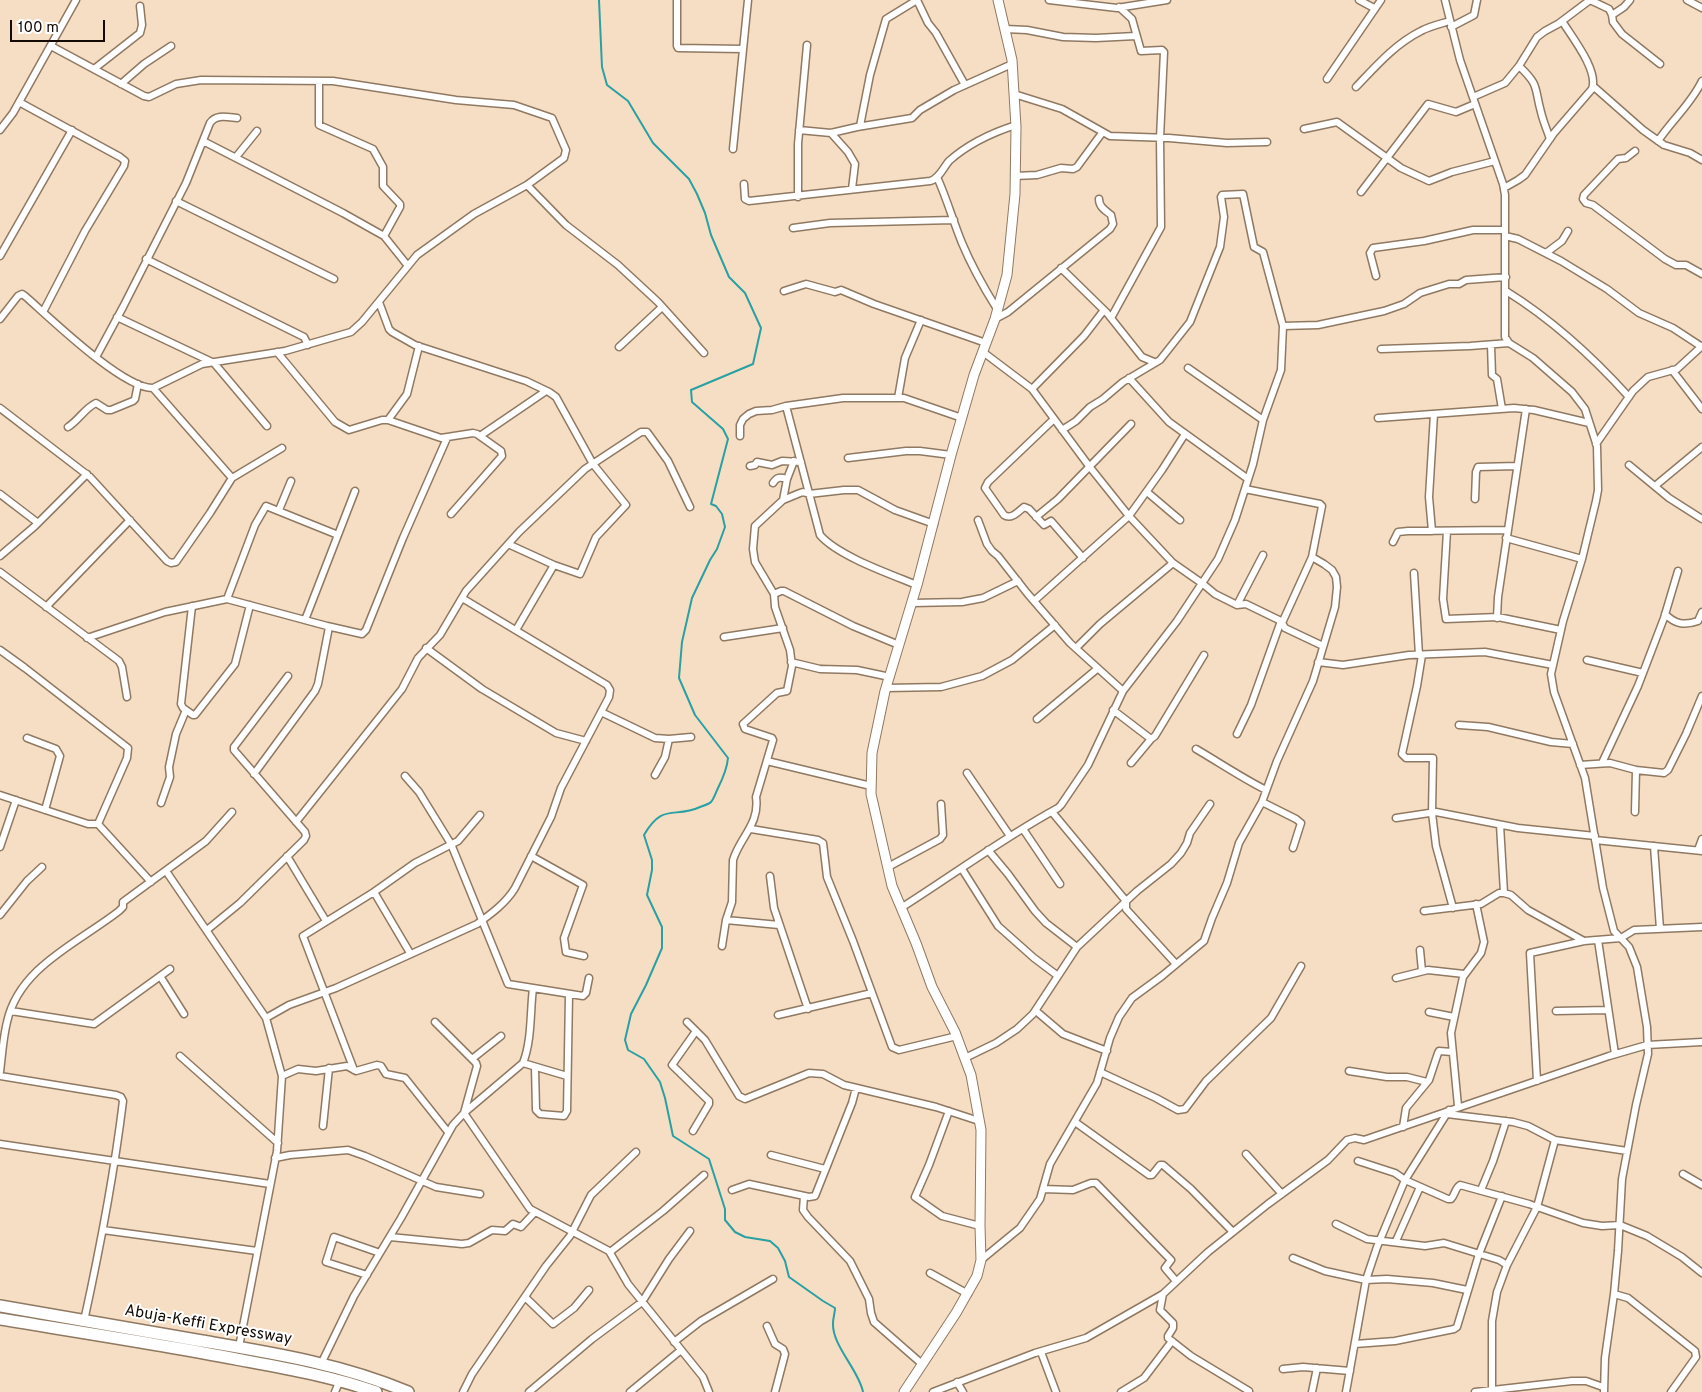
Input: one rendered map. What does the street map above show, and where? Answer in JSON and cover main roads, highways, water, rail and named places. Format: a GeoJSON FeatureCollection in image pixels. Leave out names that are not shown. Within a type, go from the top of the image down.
{"type":"FeatureCollection","features":[{"type":"Feature","properties":{"kind":"highway","name":"Abuja-Keffi Expressway"},"geometry":{"type":"LineString","coordinates":[[0,1306],[239,1347],[321,1364],[368,1377],[408,1392]]}},
{"type":"Feature","properties":{"kind":"highway","name":"Abuja-Keffi Expressway"},"geometry":{"type":"LineString","coordinates":[[0,1319],[198,1351],[340,1380],[376,1392]]}},
{"type":"Feature","properties":{"kind":"waterway"},"geometry":{"type":"LineString","coordinates":[[599,0],[602,67],[607,85],[628,101],[653,143],[689,179],[705,213],[711,235],[729,277],[745,293],[761,328],[753,364],[691,390],[692,402],[723,429],[728,439],[711,504],[716,506],[722,514],[725,527],[717,549],[692,598],[682,642],[679,678],[695,715],[728,758],[723,777],[711,802],[691,810],[663,815],[657,818],[644,835],[652,860],[647,895],[662,927],[662,948],[631,1014],[625,1040],[628,1050],[644,1059],[660,1082],[673,1136],[709,1159],[725,1209],[725,1220],[735,1232],[745,1237],[770,1241],[778,1248],[785,1261],[789,1277],[835,1308],[834,1332],[841,1349],[861,1384],[863,1392]]}}]}
